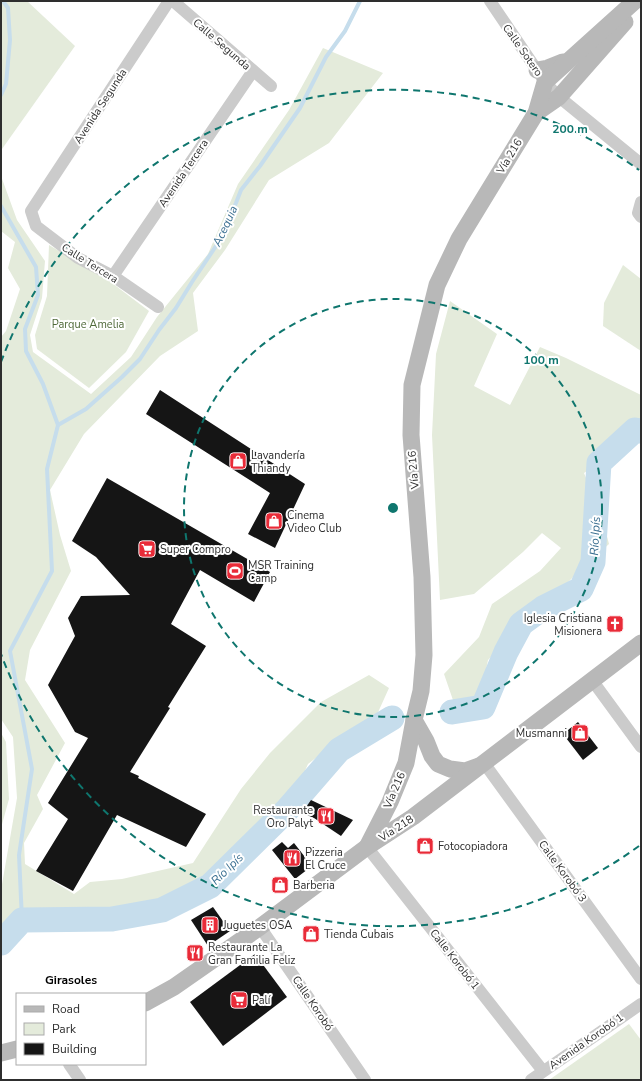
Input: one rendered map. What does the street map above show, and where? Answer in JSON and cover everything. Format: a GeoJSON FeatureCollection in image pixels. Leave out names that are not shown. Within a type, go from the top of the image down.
{"type":"FeatureCollection","features":[{"type":"Feature","properties":{"kind":"main road"},"geometry":{"type":"LineString","coordinates":[[541,76],[576,53],[635,1]]}},
{"type":"Feature","properties":{"kind":"main road","name":"Vía 216"},"geometry":{"type":"LineString","coordinates":[[536,113],[560,98],[641,4]]}},
{"type":"Feature","properties":{"kind":"main road","name":"Vía 216"},"geometry":{"type":"LineString","coordinates":[[368,847],[390,802],[406,763],[421,691],[424,655],[422,577],[411,435],[412,385],[437,285],[459,239],[536,113],[541,76]]}},
{"type":"Feature","properties":{"kind":"main road","name":"Vía 218"},"geometry":{"type":"LineString","coordinates":[[146,1002],[174,987],[260,927],[368,847],[414,817],[641,643]]}},
{"type":"Feature","properties":{"kind":"main road"},"geometry":{"type":"LineString","coordinates":[[414,720],[426,741],[432,756],[438,764],[450,769],[465,771],[484,763]]}},
{"type":"Feature","properties":{"kind":"main road"},"geometry":{"type":"LineString","coordinates":[[1,1053],[16,1049]]}},
{"type":"Feature","properties":{"kind":"street","name":"Avenida Segunda"},"geometry":{"type":"LineString","coordinates":[[31,211],[169,1]]}},
{"type":"Feature","properties":{"kind":"street","name":"Calle Segunda"},"geometry":{"type":"LineString","coordinates":[[174,1],[271,86]]}},
{"type":"Feature","properties":{"kind":"street","name":"Calle Sotero"},"geometry":{"type":"LineString","coordinates":[[490,1],[541,76],[560,98],[641,164]]}},
{"type":"Feature","properties":{"kind":"street","name":"Avenida Tercera"},"geometry":{"type":"LineString","coordinates":[[113,276],[253,71]]}},
{"type":"Feature","properties":{"kind":"street"},"geometry":{"type":"LineString","coordinates":[[641,202],[638,213],[641,217]]}},
{"type":"Feature","properties":{"kind":"street","name":"Calle Tercera"},"geometry":{"type":"LineString","coordinates":[[31,211],[36,226],[78,258],[113,276],[158,307]]}},
{"type":"Feature","properties":{"kind":"street"},"geometry":{"type":"LineString","coordinates":[[592,680],[641,747]]}},
{"type":"Feature","properties":{"kind":"street","name":"Calle Korobó 3"},"geometry":{"type":"LineString","coordinates":[[484,763],[641,979]]}},
{"type":"Feature","properties":{"kind":"street","name":"Calle Korobó 1"},"geometry":{"type":"LineString","coordinates":[[368,847],[543,1071]]}},
{"type":"Feature","properties":{"kind":"street","name":"Calle Korobó"},"geometry":{"type":"LineString","coordinates":[[260,927],[365,1080]]}},
{"type":"Feature","properties":{"kind":"street","name":"Avenida Korobó 1"},"geometry":{"type":"LineString","coordinates":[[531,1080],[641,1004]]}},
{"type":"Feature","properties":{"kind":"street"},"geometry":{"type":"LineString","coordinates":[[71,1065],[80,1080]]}},
{"type":"Feature","properties":{"kind":"green space"},"geometry":{"type":"Polygon","coordinates":[[[1,1],[27,1],[75,46],[2,149],[1,159],[1,1]]]}},
{"type":"Feature","properties":{"kind":"green space"},"geometry":{"type":"Polygon","coordinates":[[[323,48],[383,73],[329,143],[269,180],[225,250],[193,293],[198,331],[160,356],[84,434],[50,490],[60,535],[71,571],[30,650],[25,680],[65,743],[37,795],[43,809],[24,843],[25,864],[74,894],[90,882],[122,879],[193,863],[241,789],[270,753],[321,702],[369,675],[389,688],[375,719],[347,734],[308,764],[287,810],[210,886],[162,910],[112,919],[67,915],[21,929],[1,953],[1,890],[17,798],[13,737],[1,719],[1,337],[6,331],[20,289],[8,268],[15,242],[1,231],[1,176],[17,220],[45,261],[42,298],[30,335],[33,352],[91,394],[131,357],[157,317],[208,254],[238,184],[289,110],[323,48]]]}},
{"type":"Feature","properties":{"kind":"green space","name":"Parque Amelia"},"geometry":{"type":"Polygon","coordinates":[[[49,245],[108,280],[149,311],[126,352],[89,388],[37,349],[35,335],[47,296],[49,245]]]}},
{"type":"Feature","properties":{"kind":"green space"},"geometry":{"type":"Polygon","coordinates":[[[623,265],[641,279],[641,351],[603,326],[604,303],[623,265]]]}},
{"type":"Feature","properties":{"kind":"green space"},"geometry":{"type":"Polygon","coordinates":[[[450,301],[497,334],[474,386],[510,405],[540,347],[566,358],[641,395],[641,442],[627,444],[584,473],[602,517],[609,544],[578,572],[543,608],[521,625],[488,660],[480,700],[454,703],[444,674],[479,637],[492,604],[540,571],[561,548],[542,533],[523,552],[474,594],[440,600],[432,435],[436,354],[450,301]]]}},
{"type":"Feature","properties":{"kind":"green space"},"geometry":{"type":"Polygon","coordinates":[[[1,733],[6,742],[9,799],[1,828],[1,733]]]}},
{"type":"Feature","properties":{"kind":"green space"},"geometry":{"type":"Polygon","coordinates":[[[629,1024],[641,1040],[641,1080],[549,1080],[629,1024]]]}},
{"type":"Feature","properties":{"kind":"building"},"geometry":{"type":"Polygon","coordinates":[[[160,390],[305,484],[275,548],[248,534],[270,493],[146,414],[160,390]]]}},
{"type":"Feature","properties":{"kind":"building"},"geometry":{"type":"Polygon","coordinates":[[[107,478],[270,572],[254,602],[200,570],[171,624],[206,646],[130,772],[139,776],[138,778],[206,814],[186,847],[117,815],[73,891],[36,871],[68,819],[48,803],[88,738],[75,732],[48,685],[75,636],[68,618],[81,596],[130,595],[96,557],[72,541],[107,478]]]}},
{"type":"Feature","properties":{"kind":"building"},"geometry":{"type":"Polygon","coordinates":[[[578,722],[598,748],[583,760],[563,734],[578,722]]]}},
{"type":"Feature","properties":{"kind":"building","name":"Restaurante Oro Palyt"},"geometry":{"type":"Polygon","coordinates":[[[311,800],[353,820],[341,836],[314,818],[302,813],[311,800]]]}},
{"type":"Feature","properties":{"kind":"building","name":"Pizzeria El Cruce"},"geometry":{"type":"Polygon","coordinates":[[[282,842],[288,848],[294,843],[312,866],[295,879],[272,850],[282,842]]]}},
{"type":"Feature","properties":{"kind":"building","name":"Juguetes OSA"},"geometry":{"type":"Polygon","coordinates":[[[213,907],[230,931],[208,946],[191,920],[213,907]]]}},
{"type":"Feature","properties":{"kind":"building","name":"Palí"},"geometry":{"type":"Polygon","coordinates":[[[255,954],[287,997],[223,1046],[190,1002],[255,954]]]}},
{"type":"Feature","properties":{"kind":"waterway"},"geometry":{"type":"LineString","coordinates":[[1,95],[6,84],[10,40],[8,8],[3,1]]}},
{"type":"Feature","properties":{"kind":"waterway","name":"Acequia"},"geometry":{"type":"LineString","coordinates":[[58,425],[86,409],[140,359],[159,330],[176,308],[218,243],[241,190],[260,166],[300,108],[326,57],[345,31],[360,1]]}},
{"type":"Feature","properties":{"kind":"waterway"},"geometry":{"type":"LineString","coordinates":[[1,206],[36,267],[38,295],[25,329],[26,351],[43,384],[58,425],[47,469],[52,571],[10,651],[32,769],[19,855],[22,920]]}},
{"type":"Feature","properties":{"kind":"waterway","name":"Río Ipís"},"geometry":{"type":"LineString","coordinates":[[452,712],[483,707],[506,652],[521,624],[543,608],[581,589],[593,562],[599,463],[635,430],[641,431]]}},
{"type":"Feature","properties":{"kind":"waterway","name":"Río Ipís"},"geometry":{"type":"LineString","coordinates":[[1,943],[22,920],[112,919],[162,910],[210,886],[287,810],[339,750],[392,718]]}},
{"type":"Feature","properties":{"kind":"place","name":"Lavandería Thiandy"},"geometry":{"type":"Point","coordinates":[238,461]}},
{"type":"Feature","properties":{"kind":"place","name":"Cinema Video Club"},"geometry":{"type":"Point","coordinates":[274,521]}},
{"type":"Feature","properties":{"kind":"place","name":"Super Compro"},"geometry":{"type":"Point","coordinates":[147,549]}},
{"type":"Feature","properties":{"kind":"place","name":"MSR Training Camp"},"geometry":{"type":"Point","coordinates":[235,571]}},
{"type":"Feature","properties":{"kind":"place","name":"Iglesia Cristiana Misionera"},"geometry":{"type":"Point","coordinates":[615,624]}},
{"type":"Feature","properties":{"kind":"place","name":"Musmanni"},"geometry":{"type":"Point","coordinates":[580,733]}},
{"type":"Feature","properties":{"kind":"place","name":"Restaurante Oro Palyt"},"geometry":{"type":"Point","coordinates":[326,816]}},
{"type":"Feature","properties":{"kind":"place","name":"Fotocopiadora"},"geometry":{"type":"Point","coordinates":[425,846]}},
{"type":"Feature","properties":{"kind":"place","name":"Pizzeria El Cruce"},"geometry":{"type":"Point","coordinates":[292,858]}},
{"type":"Feature","properties":{"kind":"place","name":"Barberia"},"geometry":{"type":"Point","coordinates":[280,885]}},
{"type":"Feature","properties":{"kind":"place","name":"Juguetes OSA"},"geometry":{"type":"Point","coordinates":[210,925]}},
{"type":"Feature","properties":{"kind":"place","name":"Tienda Cubais"},"geometry":{"type":"Point","coordinates":[311,934]}},
{"type":"Feature","properties":{"kind":"place","name":"Restaurante La Gran Familia Feliz"},"geometry":{"type":"Point","coordinates":[195,953]}},
{"type":"Feature","properties":{"kind":"place","name":"Palí"},"geometry":{"type":"Point","coordinates":[239,1000]}},
{"type":"Feature","properties":{"kind":"district","name":"Girasoles"},"geometry":{"type":"Point","coordinates":[71,980]}}]}
